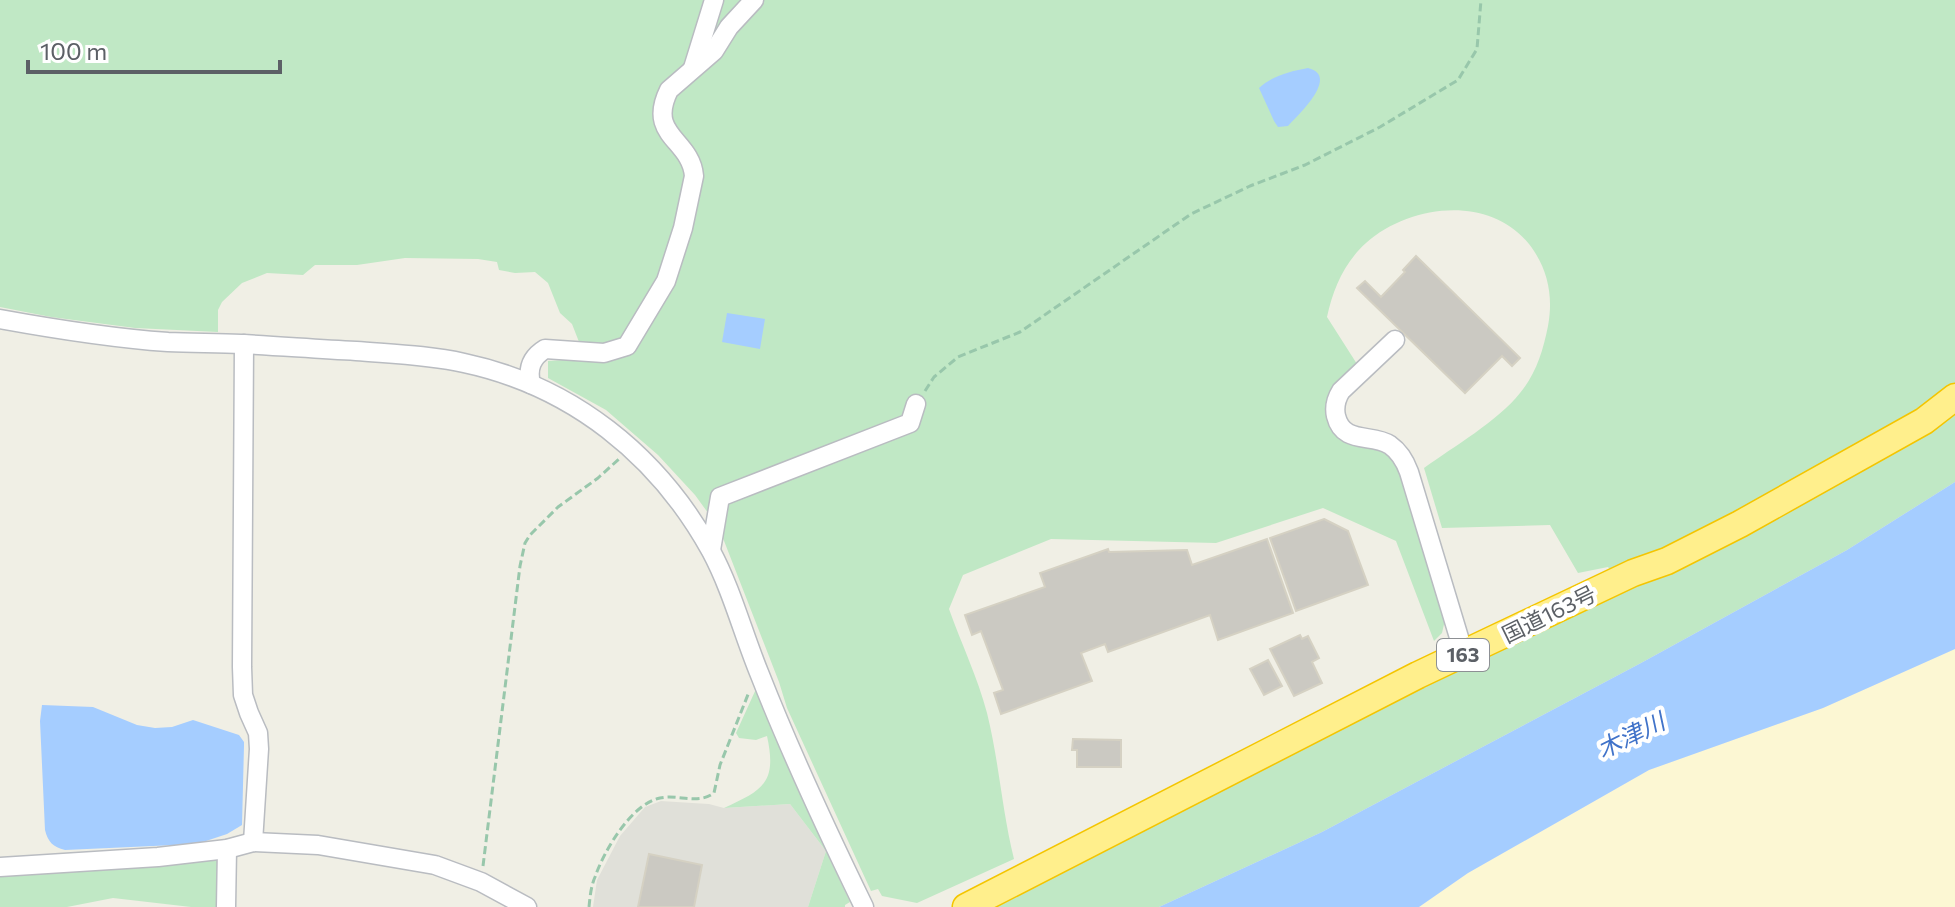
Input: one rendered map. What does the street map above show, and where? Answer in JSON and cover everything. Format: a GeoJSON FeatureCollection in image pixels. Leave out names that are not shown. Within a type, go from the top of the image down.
{"type":"FeatureCollection","features":[{"type":"Feature","properties":{"kind":"highway","name":"国道163号"},"geometry":{"type":"LineString","coordinates":[[966,907],[1418,675],[1633,573],[1667,561],[1740,524],[1924,421],[1955,397]]}},
{"type":"Feature","properties":{"kind":"street"},"geometry":{"type":"LineString","coordinates":[[693,71],[714,0]]}},
{"type":"Feature","properties":{"kind":"street"},"geometry":{"type":"LineString","coordinates":[[531,384],[530,365],[545,349],[604,353],[627,346],[666,281],[683,228],[694,169],[688,156],[666,130],[662,106],[669,90],[714,51],[729,27],[754,0]]}},
{"type":"Feature","properties":{"kind":"street"},"geometry":{"type":"LineString","coordinates":[[0,319],[168,342],[405,355],[464,363],[531,384],[589,415],[632,447],[678,500],[711,550],[812,800],[864,907]]}},
{"type":"Feature","properties":{"kind":"street"},"geometry":{"type":"LineString","coordinates":[[1395,340],[1341,391],[1335,413],[1347,433],[1382,440],[1403,458],[1464,654]]}},
{"type":"Feature","properties":{"kind":"street"},"geometry":{"type":"LineString","coordinates":[[244,344],[242,667],[243,695],[258,733],[253,842]]}},
{"type":"Feature","properties":{"kind":"street"},"geometry":{"type":"LineString","coordinates":[[711,550],[720,497],[910,423],[916,404]]}},
{"type":"Feature","properties":{"kind":"street"},"geometry":{"type":"LineString","coordinates":[[0,867],[158,857],[227,849],[253,842],[318,845],[435,865],[481,882],[527,907]]}},
{"type":"Feature","properties":{"kind":"street"},"geometry":{"type":"LineString","coordinates":[[226,907],[227,849]]}},
{"type":"Feature","properties":{"kind":"path"},"geometry":{"type":"LineString","coordinates":[[916,404],[934,377],[958,357],[1020,332],[1191,214],[1250,186],[1305,165],[1380,127],[1458,80],[1477,49],[1481,0]]}},
{"type":"Feature","properties":{"kind":"path"},"geometry":{"type":"LineString","coordinates":[[481,882],[525,543],[558,507],[598,478],[632,447]]}},
{"type":"Feature","properties":{"kind":"path"},"geometry":{"type":"LineString","coordinates":[[589,907],[594,878],[601,862],[617,834],[643,805],[660,798],[707,798],[714,793],[726,747],[759,673]]}},
{"type":"Feature","properties":{"kind":"shaded area"},"geometry":{"type":"Polygon","coordinates":[[[661,801],[724,808],[790,804],[826,851],[808,907],[593,907],[597,880],[620,836],[645,807],[661,801]]]}},
{"type":"Feature","properties":{"kind":"green space"},"geometry":{"type":"Polygon","coordinates":[[[0,0],[1955,0],[1955,383],[1909,417],[1712,527],[1612,572],[1608,567],[1578,573],[1550,525],[1442,528],[1424,468],[1500,414],[1520,393],[1535,370],[1546,335],[1550,296],[1543,269],[1534,251],[1518,233],[1499,220],[1477,213],[1453,210],[1430,212],[1385,229],[1351,259],[1333,296],[1327,317],[1357,364],[1329,412],[1397,461],[1445,620],[1442,633],[1434,641],[1396,541],[1323,508],[1216,543],[1051,539],[963,575],[949,609],[987,713],[1014,859],[917,903],[882,896],[878,889],[871,891],[787,708],[719,528],[695,495],[658,455],[606,410],[548,378],[548,361],[613,361],[630,352],[581,347],[572,324],[560,313],[548,283],[535,272],[499,270],[497,262],[478,259],[405,258],[357,265],[315,265],[303,275],[267,273],[242,283],[222,302],[218,310],[218,332],[135,328],[0,307],[0,0]]]}},
{"type":"Feature","properties":{"kind":"green space"},"geometry":{"type":"Polygon","coordinates":[[[1955,408],[1955,482],[1847,550],[1322,832],[1159,907],[986,907],[1955,408]]]}},
{"type":"Feature","properties":{"kind":"green space"},"geometry":{"type":"Polygon","coordinates":[[[756,689],[826,851],[790,804],[724,808],[749,796],[768,774],[770,752],[767,736],[756,740],[739,738],[736,733],[756,689]]]}},
{"type":"Feature","properties":{"kind":"green space"},"geometry":{"type":"Polygon","coordinates":[[[826,851],[850,902],[845,907],[808,907],[826,851]]]}},
{"type":"Feature","properties":{"kind":"green space"},"geometry":{"type":"Polygon","coordinates":[[[208,857],[220,863],[220,907],[191,907],[113,898],[67,907],[0,907],[0,872],[208,857]]]}},
{"type":"Feature","properties":{"kind":"sand"},"geometry":{"type":"Polygon","coordinates":[[[1955,649],[1955,907],[1419,907],[1468,873],[1649,770],[1823,708],[1955,649]]]}},
{"type":"Feature","properties":{"kind":"water"},"geometry":{"type":"Polygon","coordinates":[[[1308,68],[1317,72],[1319,87],[1288,126],[1278,127],[1259,88],[1282,75],[1308,68]]]}},
{"type":"Feature","properties":{"kind":"water"},"geometry":{"type":"Polygon","coordinates":[[[727,313],[765,319],[760,349],[722,342],[727,313]]]}},
{"type":"Feature","properties":{"kind":"water","name":"木津川"},"geometry":{"type":"Polygon","coordinates":[[[1955,482],[1955,649],[1823,708],[1649,770],[1468,873],[1419,907],[1159,907],[1322,832],[1641,663],[1847,550],[1955,482]]]}},
{"type":"Feature","properties":{"kind":"water"},"geometry":{"type":"Polygon","coordinates":[[[42,705],[93,707],[137,725],[155,728],[172,727],[193,720],[239,735],[244,742],[242,825],[227,834],[197,844],[65,850],[54,846],[45,830],[42,705]]]}},
{"type":"Feature","properties":{"kind":"building"},"geometry":{"type":"Polygon","coordinates":[[[1416,256],[1520,358],[1512,366],[1502,356],[1465,393],[1357,288],[1365,281],[1381,297],[1416,256]]]}},
{"type":"Feature","properties":{"kind":"building"},"geometry":{"type":"Polygon","coordinates":[[[1324,519],[1348,531],[1368,585],[1296,611],[1270,538],[1324,519]]]}},
{"type":"Feature","properties":{"kind":"building"},"geometry":{"type":"Polygon","coordinates":[[[1267,539],[1293,613],[1218,640],[1210,615],[1108,652],[1105,644],[1081,653],[1092,681],[1001,714],[994,693],[1003,690],[981,631],[972,635],[965,615],[1045,587],[1040,573],[1108,549],[1109,552],[1187,550],[1192,565],[1267,539]]]}},
{"type":"Feature","properties":{"kind":"building"},"geometry":{"type":"Polygon","coordinates":[[[1300,635],[1302,639],[1308,636],[1319,658],[1312,662],[1322,683],[1294,696],[1270,649],[1300,635]]]}},
{"type":"Feature","properties":{"kind":"building"},"geometry":{"type":"Polygon","coordinates":[[[1268,660],[1282,686],[1264,695],[1250,669],[1268,660]]]}},
{"type":"Feature","properties":{"kind":"building"},"geometry":{"type":"Polygon","coordinates":[[[1073,739],[1121,740],[1121,767],[1077,767],[1077,750],[1072,750],[1073,739]]]}},
{"type":"Feature","properties":{"kind":"building"},"geometry":{"type":"Polygon","coordinates":[[[649,854],[702,865],[694,907],[638,907],[649,854]]]}}]}
